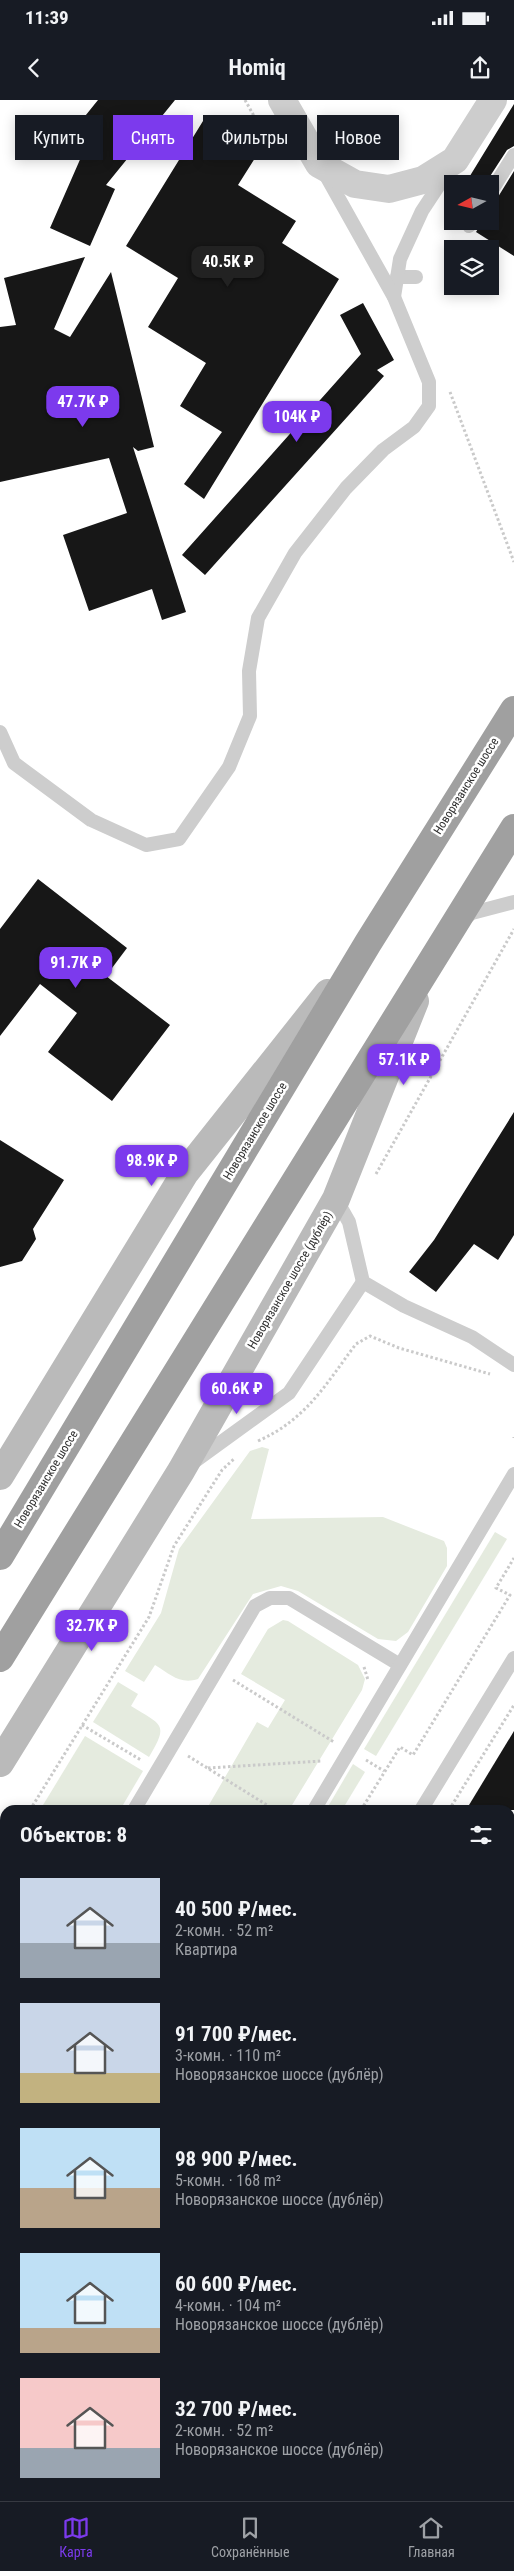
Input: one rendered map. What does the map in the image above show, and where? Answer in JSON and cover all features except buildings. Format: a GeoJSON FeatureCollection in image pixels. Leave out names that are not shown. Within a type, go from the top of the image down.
{"type":"FeatureCollection","features":[{"type":"Feature","properties":{"kind":"highway","name":"Новорязанское шоссе"},"geometry":{"type":"LineString","coordinates":[[0,1556],[368,943],[514,710]]}},
{"type":"Feature","properties":{"kind":"highway"},"geometry":{"type":"LineString","coordinates":[[0,1658],[514,828]]}},
{"type":"Feature","properties":{"kind":"main road"},"geometry":{"type":"LineString","coordinates":[[0,1476],[185,1173],[233,1110],[368,943]]}},
{"type":"Feature","properties":{"kind":"main road","name":"Новорязанское шоссе (дублёр)"},"geometry":{"type":"LineString","coordinates":[[0,1763],[181,1471],[336,1199],[433,958]]}},
{"type":"Feature","properties":{"kind":"street"},"geometry":{"type":"LineString","coordinates":[[282,100],[319,164],[355,184],[389,189],[423,180],[455,160],[493,100]]}},
{"type":"Feature","properties":{"kind":"lane"},"geometry":{"type":"LineString","coordinates":[[499,179],[514,155]]}},
{"type":"Feature","properties":{"kind":"lane"},"geometry":{"type":"LineString","coordinates":[[394,297],[400,259],[422,211],[455,160]]}},
{"type":"Feature","properties":{"kind":"lane"},"geometry":{"type":"LineString","coordinates":[[0,732],[14,763],[91,820],[146,845],[179,839],[229,767],[250,716],[249,671],[258,618],[294,553],[346,488],[383,450],[414,427],[429,406],[429,382],[394,297],[319,164]]}},
{"type":"Feature","properties":{"kind":"lane"},"geometry":{"type":"LineString","coordinates":[[397,277],[416,277]]}},
{"type":"Feature","properties":{"kind":"lane"},"geometry":{"type":"LineString","coordinates":[[448,932],[472,913],[514,902]]}},
{"type":"Feature","properties":{"kind":"lane"},"geometry":{"type":"LineString","coordinates":[[336,1199],[349,1222],[363,1282],[404,1306],[472,1337],[514,1365]]}},
{"type":"Feature","properties":{"kind":"lane"},"geometry":{"type":"LineString","coordinates":[[181,1471],[289,1393],[363,1282]]}},
{"type":"Feature","properties":{"kind":"lane"},"geometry":{"type":"LineString","coordinates":[[317,1805],[514,1474]]}},
{"type":"Feature","properties":{"kind":"lane"},"geometry":{"type":"LineString","coordinates":[[137,1805],[255,1606],[270,1598],[289,1598],[400,1665]]}},
{"type":"Feature","properties":{"kind":"lane"},"geometry":{"type":"LineString","coordinates":[[424,1805],[514,1658]]}},
{"type":"Feature","properties":{"kind":"path"},"geometry":{"type":"LineString","coordinates":[[245,100],[254,115]]}},
{"type":"Feature","properties":{"kind":"path"},"geometry":{"type":"LineString","coordinates":[[448,386],[514,562]]}},
{"type":"Feature","properties":{"kind":"path"},"geometry":{"type":"LineString","coordinates":[[373,1179],[514,929]]}},
{"type":"Feature","properties":{"kind":"path"},"geometry":{"type":"LineString","coordinates":[[257,1442],[279,1431],[310,1406],[362,1338],[370,1336],[382,1339],[399,1348],[498,1377]]}},
{"type":"Feature","properties":{"kind":"path"},"geometry":{"type":"LineString","coordinates":[[33,1805],[149,1617],[174,1546],[222,1470],[242,1451]]}},
{"type":"Feature","properties":{"kind":"path"},"geometry":{"type":"LineString","coordinates":[[364,1805],[400,1747],[413,1755],[510,1595],[496,1588],[514,1558]]}},
{"type":"Feature","properties":{"kind":"path"},"geometry":{"type":"LineString","coordinates":[[362,1663],[367,1672],[369,1684]]}},
{"type":"Feature","properties":{"kind":"path"},"geometry":{"type":"LineString","coordinates":[[228,1688],[237,1672]]}},
{"type":"Feature","properties":{"kind":"path"},"geometry":{"type":"LineString","coordinates":[[232,1680],[334,1742]]}},
{"type":"Feature","properties":{"kind":"path"},"geometry":{"type":"LineString","coordinates":[[452,1805],[514,1705]]}},
{"type":"Feature","properties":{"kind":"path"},"geometry":{"type":"LineString","coordinates":[[82,1725],[174,1780],[193,1748]]}},
{"type":"Feature","properties":{"kind":"path"},"geometry":{"type":"LineString","coordinates":[[330,1748],[339,1733]]}},
{"type":"Feature","properties":{"kind":"path"},"geometry":{"type":"LineString","coordinates":[[318,1769],[327,1755]]}},
{"type":"Feature","properties":{"kind":"path"},"geometry":{"type":"LineString","coordinates":[[188,1756],[267,1805]]}},
{"type":"Feature","properties":{"kind":"path"},"geometry":{"type":"LineString","coordinates":[[208,1768],[323,1761]]}},
{"type":"Feature","properties":{"kind":"shaded area"},"geometry":{"type":"Polygon","coordinates":[[[262,1447],[269,1449],[251,1519],[383,1517],[444,1541],[447,1548],[447,1566],[408,1632],[396,1641],[378,1639],[298,1591],[281,1586],[253,1594],[198,1679],[180,1680],[155,1665],[144,1682],[125,1671],[161,1613],[179,1549],[250,1451],[262,1447]]]}},
{"type":"Feature","properties":{"kind":"shaded area"},"geometry":{"type":"Polygon","coordinates":[[[495,1532],[507,1539],[376,1756],[364,1749],[495,1532]]]}},
{"type":"Feature","properties":{"kind":"shaded area"},"geometry":{"type":"Polygon","coordinates":[[[283,1620],[288,1621],[358,1665],[365,1679],[362,1690],[292,1805],[209,1805],[257,1722],[268,1728],[285,1700],[241,1674],[268,1629],[283,1620]]]}},
{"type":"Feature","properties":{"kind":"shaded area"},"geometry":{"type":"Polygon","coordinates":[[[118,1682],[138,1694],[131,1706],[149,1717],[159,1726],[159,1737],[149,1757],[93,1722],[118,1682]]]}},
{"type":"Feature","properties":{"kind":"shaded area"},"geometry":{"type":"Polygon","coordinates":[[[85,1736],[143,1771],[123,1805],[43,1805],[85,1736]]]}},
{"type":"Feature","properties":{"kind":"shaded area"},"geometry":{"type":"Polygon","coordinates":[[[353,1764],[365,1772],[345,1805],[329,1805],[353,1764]]]}}]}
